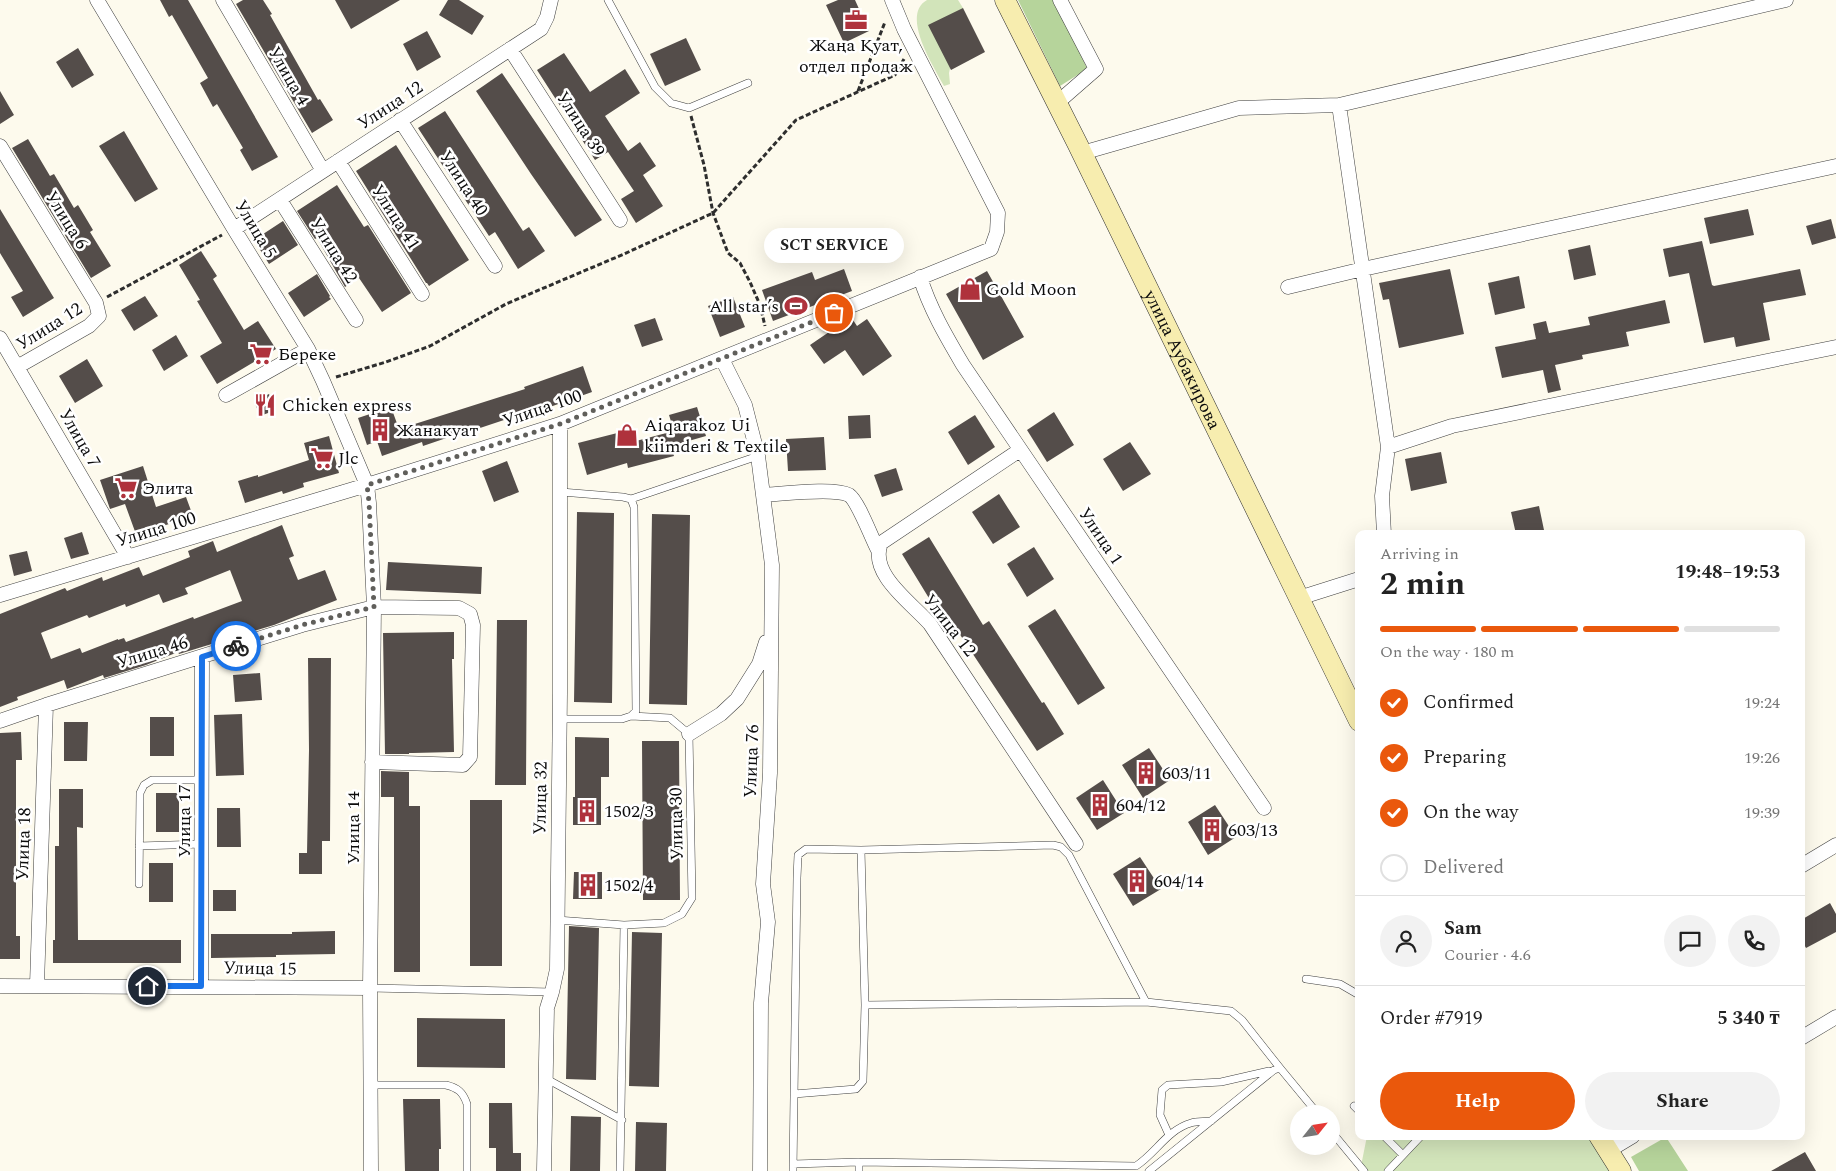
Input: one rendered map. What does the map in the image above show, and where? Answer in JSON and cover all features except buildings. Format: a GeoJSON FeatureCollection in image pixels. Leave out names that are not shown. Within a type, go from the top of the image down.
{"type":"FeatureCollection","features":[{"type":"Feature","properties":{"kind":"main road","name":"улица Аубакирова"},"geometry":{"type":"LineString","coordinates":[[1005,0],[1082,152],[1355,713]]}},
{"type":"Feature","properties":{"kind":"main road"},"geometry":{"type":"LineString","coordinates":[[1604,1144],[1621,1171]]}},
{"type":"Feature","properties":{"kind":"street","name":"Улица 5"},"geometry":{"type":"LineString","coordinates":[[97,0],[308,349],[367,485]]}},
{"type":"Feature","properties":{"kind":"street","name":"Улица 4"},"geometry":{"type":"LineString","coordinates":[[223,0],[323,171]]}},
{"type":"Feature","properties":{"kind":"street","name":"Улица 12"},"geometry":{"type":"LineString","coordinates":[[234,229],[541,29],[548,17],[551,0]]}},
{"type":"Feature","properties":{"kind":"street"},"geometry":{"type":"LineString","coordinates":[[1057,103],[1096,69],[1060,0]]}},
{"type":"Feature","properties":{"kind":"street"},"geometry":{"type":"LineString","coordinates":[[1082,152],[1239,108],[1339,105],[1786,0]]}},
{"type":"Feature","properties":{"kind":"street","name":"Улица 100"},"geometry":{"type":"LineString","coordinates":[[0,595],[367,485],[560,424],[991,249],[998,232],[998,213],[904,29],[895,1]]}},
{"type":"Feature","properties":{"kind":"street","name":"Улица 39"},"geometry":{"type":"LineString","coordinates":[[510,49],[620,220]]}},
{"type":"Feature","properties":{"kind":"street"},"geometry":{"type":"LineString","coordinates":[[1339,105],[1388,447],[1382,496],[1384,530]]}},
{"type":"Feature","properties":{"kind":"street","name":"Улица 40"},"geometry":{"type":"LineString","coordinates":[[400,120],[495,266]]}},
{"type":"Feature","properties":{"kind":"street","name":"Улица 6"},"geometry":{"type":"LineString","coordinates":[[0,146],[98,309]]}},
{"type":"Feature","properties":{"kind":"street","name":"Улица 41"},"geometry":{"type":"LineString","coordinates":[[338,161],[422,294]]}},
{"type":"Feature","properties":{"kind":"street"},"geometry":{"type":"LineString","coordinates":[[1288,287],[1836,166]]}},
{"type":"Feature","properties":{"kind":"street","name":"Улица 42"},"geometry":{"type":"LineString","coordinates":[[280,200],[356,320]]}},
{"type":"Feature","properties":{"kind":"street","name":"Улица 1"},"geometry":{"type":"LineString","coordinates":[[920,277],[926,298],[937,321],[963,365],[1264,808]]}},
{"type":"Feature","properties":{"kind":"street","name":"Улица 12"},"geometry":{"type":"LineString","coordinates":[[17,368],[89,326],[98,309]]}},
{"type":"Feature","properties":{"kind":"street","name":"Улица 7"},"geometry":{"type":"LineString","coordinates":[[0,338],[128,557]]}},
{"type":"Feature","properties":{"kind":"street"},"geometry":{"type":"LineString","coordinates":[[1388,447],[1452,426],[1836,347]]}},
{"type":"Feature","properties":{"kind":"street"},"geometry":{"type":"LineString","coordinates":[[226,395],[308,349]]}},
{"type":"Feature","properties":{"kind":"street","name":"Улица 76"},"geometry":{"type":"LineString","coordinates":[[722,359],[745,405],[758,456],[772,565],[770,773],[763,884],[768,922],[761,1003],[760,1171]]}},
{"type":"Feature","properties":{"kind":"street","name":"Улица 32"},"geometry":{"type":"LineString","coordinates":[[544,1171],[547,1008],[557,969],[560,719],[560,424]]}},
{"type":"Feature","properties":{"kind":"street"},"geometry":{"type":"LineString","coordinates":[[878,550],[886,538],[1020,450]]}},
{"type":"Feature","properties":{"kind":"street","name":"Улица 14"},"geometry":{"type":"LineString","coordinates":[[367,485],[374,607],[370,988],[371,1171]]}},
{"type":"Feature","properties":{"kind":"street","name":"Улица 12"},"geometry":{"type":"LineString","coordinates":[[763,494],[835,491],[849,496],[856,505],[878,550],[879,560],[893,587],[930,624],[1076,844]]}},
{"type":"Feature","properties":{"kind":"street"},"geometry":{"type":"LineString","coordinates":[[1299,598],[1355,580]]}},
{"type":"Feature","properties":{"kind":"street","name":"Улица 46"},"geometry":{"type":"LineString","coordinates":[[0,721],[302,625],[374,607],[459,608],[470,614],[472,624],[470,757],[463,765],[372,762]]}},
{"type":"Feature","properties":{"kind":"street"},"geometry":{"type":"LineString","coordinates":[[689,734],[721,714],[736,699],[760,664],[771,625]]}},
{"type":"Feature","properties":{"kind":"street","name":"Улица 17"},"geometry":{"type":"LineString","coordinates":[[201,986],[202,657]]}},
{"type":"Feature","properties":{"kind":"street","name":"Улица 18"},"geometry":{"type":"LineString","coordinates":[[37,985],[46,705]]}},
{"type":"Feature","properties":{"kind":"street"},"geometry":{"type":"LineString","coordinates":[[1805,863],[1836,844]]}},
{"type":"Feature","properties":{"kind":"street","name":"Улица 15"},"geometry":{"type":"LineString","coordinates":[[0,986],[370,988]]}},
{"type":"Feature","properties":{"kind":"street"},"geometry":{"type":"LineString","coordinates":[[1805,1036],[1836,1017]]}},
{"type":"Feature","properties":{"kind":"street"},"geometry":{"type":"LineString","coordinates":[[1604,1144],[1618,1140]]}},
{"type":"Feature","properties":{"kind":"lane"},"geometry":{"type":"LineString","coordinates":[[608,0],[655,87],[671,103],[689,108],[748,83]]}},
{"type":"Feature","properties":{"kind":"lane"},"geometry":{"type":"LineString","coordinates":[[561,492],[631,499],[758,456]]}},
{"type":"Feature","properties":{"kind":"lane"},"geometry":{"type":"LineString","coordinates":[[631,499],[634,508],[636,711],[631,716]]}},
{"type":"Feature","properties":{"kind":"lane"},"geometry":{"type":"LineString","coordinates":[[560,719],[622,719],[631,716],[670,718],[689,734]]}},
{"type":"Feature","properties":{"kind":"lane","name":"Улица 30"},"geometry":{"type":"LineString","coordinates":[[558,920],[624,925],[664,923],[682,914],[692,898],[689,734]]}},
{"type":"Feature","properties":{"kind":"lane"},"geometry":{"type":"LineString","coordinates":[[139,884],[140,793],[144,785],[152,780],[203,780]]}},
{"type":"Feature","properties":{"kind":"lane"},"geometry":{"type":"LineString","coordinates":[[139,846],[202,844]]}},
{"type":"Feature","properties":{"kind":"lane"},"geometry":{"type":"LineString","coordinates":[[1146,1002],[1069,855],[1060,847],[1053,845],[862,850],[806,849],[798,854],[794,1167],[859,1162],[1136,1166],[1145,1160],[1169,1135],[1191,1123],[1211,1121]]}},
{"type":"Feature","properties":{"kind":"lane"},"geometry":{"type":"LineString","coordinates":[[794,1094],[856,1088],[863,1081],[865,1005],[862,850]]}},
{"type":"Feature","properties":{"kind":"lane"},"geometry":{"type":"LineString","coordinates":[[620,1171],[624,925]]}},
{"type":"Feature","properties":{"kind":"lane"},"geometry":{"type":"LineString","coordinates":[[1306,979],[1340,984],[1355,993]]}},
{"type":"Feature","properties":{"kind":"lane"},"geometry":{"type":"LineString","coordinates":[[370,988],[552,992]]}},
{"type":"Feature","properties":{"kind":"lane"},"geometry":{"type":"LineString","coordinates":[[865,1005],[1146,1002],[1231,1011],[1242,1020],[1277,1069],[1310,1105]]}},
{"type":"Feature","properties":{"kind":"lane"},"geometry":{"type":"LineString","coordinates":[[1149,1171],[1277,1069]]}},
{"type":"Feature","properties":{"kind":"lane"},"geometry":{"type":"LineString","coordinates":[[1169,1135],[1160,1115],[1162,1090],[1168,1085],[1221,1082],[1277,1069]]}},
{"type":"Feature","properties":{"kind":"lane"},"geometry":{"type":"LineString","coordinates":[[545,1078],[622,1120]]}},
{"type":"Feature","properties":{"kind":"lane"},"geometry":{"type":"LineString","coordinates":[[370,1085],[446,1085],[455,1087],[464,1094],[467,1104],[467,1171]]}},
{"type":"Feature","properties":{"kind":"lane"},"geometry":{"type":"LineString","coordinates":[[1388,1140],[1403,1154]]}},
{"type":"Feature","properties":{"kind":"lane"},"geometry":{"type":"LineString","coordinates":[[1388,1171],[1417,1140]]}},
{"type":"Feature","properties":{"kind":"lane"},"geometry":{"type":"LineString","coordinates":[[1340,1142],[1364,1171]]}},
{"type":"Feature","properties":{"kind":"lane"},"geometry":{"type":"LineString","coordinates":[[859,1162],[859,1171]]}},
{"type":"Feature","properties":{"kind":"path"},"geometry":{"type":"LineString","coordinates":[[857,91],[895,1]]}},
{"type":"Feature","properties":{"kind":"path"},"geometry":{"type":"LineString","coordinates":[[323,381],[386,362],[430,346],[506,304],[624,254],[713,213],[796,120],[895,75],[904,59]]}},
{"type":"Feature","properties":{"kind":"path"},"geometry":{"type":"LineString","coordinates":[[689,108],[704,165],[713,213],[728,254],[740,263],[760,305],[765,327],[765,341]]}},
{"type":"Feature","properties":{"kind":"path"},"geometry":{"type":"LineString","coordinates":[[98,309],[234,229]]}},
{"type":"Feature","properties":{"kind":"green space"},"geometry":{"type":"Polygon","coordinates":[[[927,0],[958,0],[963,8],[949,73],[950,84],[944,86],[927,54],[918,29],[917,17],[920,7],[927,0]]]}},
{"type":"Feature","properties":{"kind":"green space"},"geometry":{"type":"Polygon","coordinates":[[[1018,0],[1055,0],[1087,69],[1060,86],[1018,0]]]}},
{"type":"Feature","properties":{"kind":"green space"},"geometry":{"type":"Polygon","coordinates":[[[1366,1140],[1602,1140],[1621,1171],[1360,1171],[1366,1140]]]}},
{"type":"Feature","properties":{"kind":"green space"},"geometry":{"type":"Polygon","coordinates":[[[1661,1140],[1668,1140],[1688,1171],[1639,1171],[1631,1157],[1661,1140]]]}},
{"type":"Feature","properties":{"kind":"way so far"},"geometry":{"type":"LineString","coordinates":[[236,646],[302,625],[374,607],[367,485],[560,424],[834,313]]}},
{"type":"Feature","properties":{"kind":"place","name":"Жаңа Қуат, отдел продаж"},"geometry":{"type":"Point","coordinates":[856,20]}},
{"type":"Feature","properties":{"kind":"place","name":"Gold Moon"},"geometry":{"type":"Point","coordinates":[970,289]}},
{"type":"Feature","properties":{"kind":"place","name":"All star’s"},"geometry":{"type":"Point","coordinates":[796,306]}},
{"type":"Feature","properties":{"kind":"place","name":"SCT SERVICE"},"geometry":{"type":"Point","coordinates":[834,313]}},
{"type":"Feature","properties":{"kind":"place","name":"Береке"},"geometry":{"type":"Point","coordinates":[261,354]}},
{"type":"Feature","properties":{"kind":"place","name":"Chicken express"},"geometry":{"type":"Point","coordinates":[265,405]}},
{"type":"Feature","properties":{"kind":"place","name":"Жанакуат"},"geometry":{"type":"Point","coordinates":[380,430]}},
{"type":"Feature","properties":{"kind":"place","name":"Aiqarakoz Ui kiimderi & Textile"},"geometry":{"type":"Point","coordinates":[627,435]}},
{"type":"Feature","properties":{"kind":"place","name":"Jlc"},"geometry":{"type":"Point","coordinates":[322,458]}},
{"type":"Feature","properties":{"kind":"place","name":"Элита"},"geometry":{"type":"Point","coordinates":[126,488]}},
{"type":"Feature","properties":{"kind":"place","name":"603/11"},"geometry":{"type":"Point","coordinates":[1146,773]}},
{"type":"Feature","properties":{"kind":"place","name":"604/12"},"geometry":{"type":"Point","coordinates":[1100,805]}},
{"type":"Feature","properties":{"kind":"place","name":"1502/3"},"geometry":{"type":"Point","coordinates":[587,811]}},
{"type":"Feature","properties":{"kind":"place","name":"603/13"},"geometry":{"type":"Point","coordinates":[1212,830]}},
{"type":"Feature","properties":{"kind":"place","name":"604/14"},"geometry":{"type":"Point","coordinates":[1137,881]}},
{"type":"Feature","properties":{"kind":"place","name":"1502/4"},"geometry":{"type":"Point","coordinates":[588,885]}},
{"type":"Feature","properties":{"kind":"route"},"geometry":{"type":"LineString","coordinates":[[147,986],[201,986],[202,657],[236,646]]}}]}
